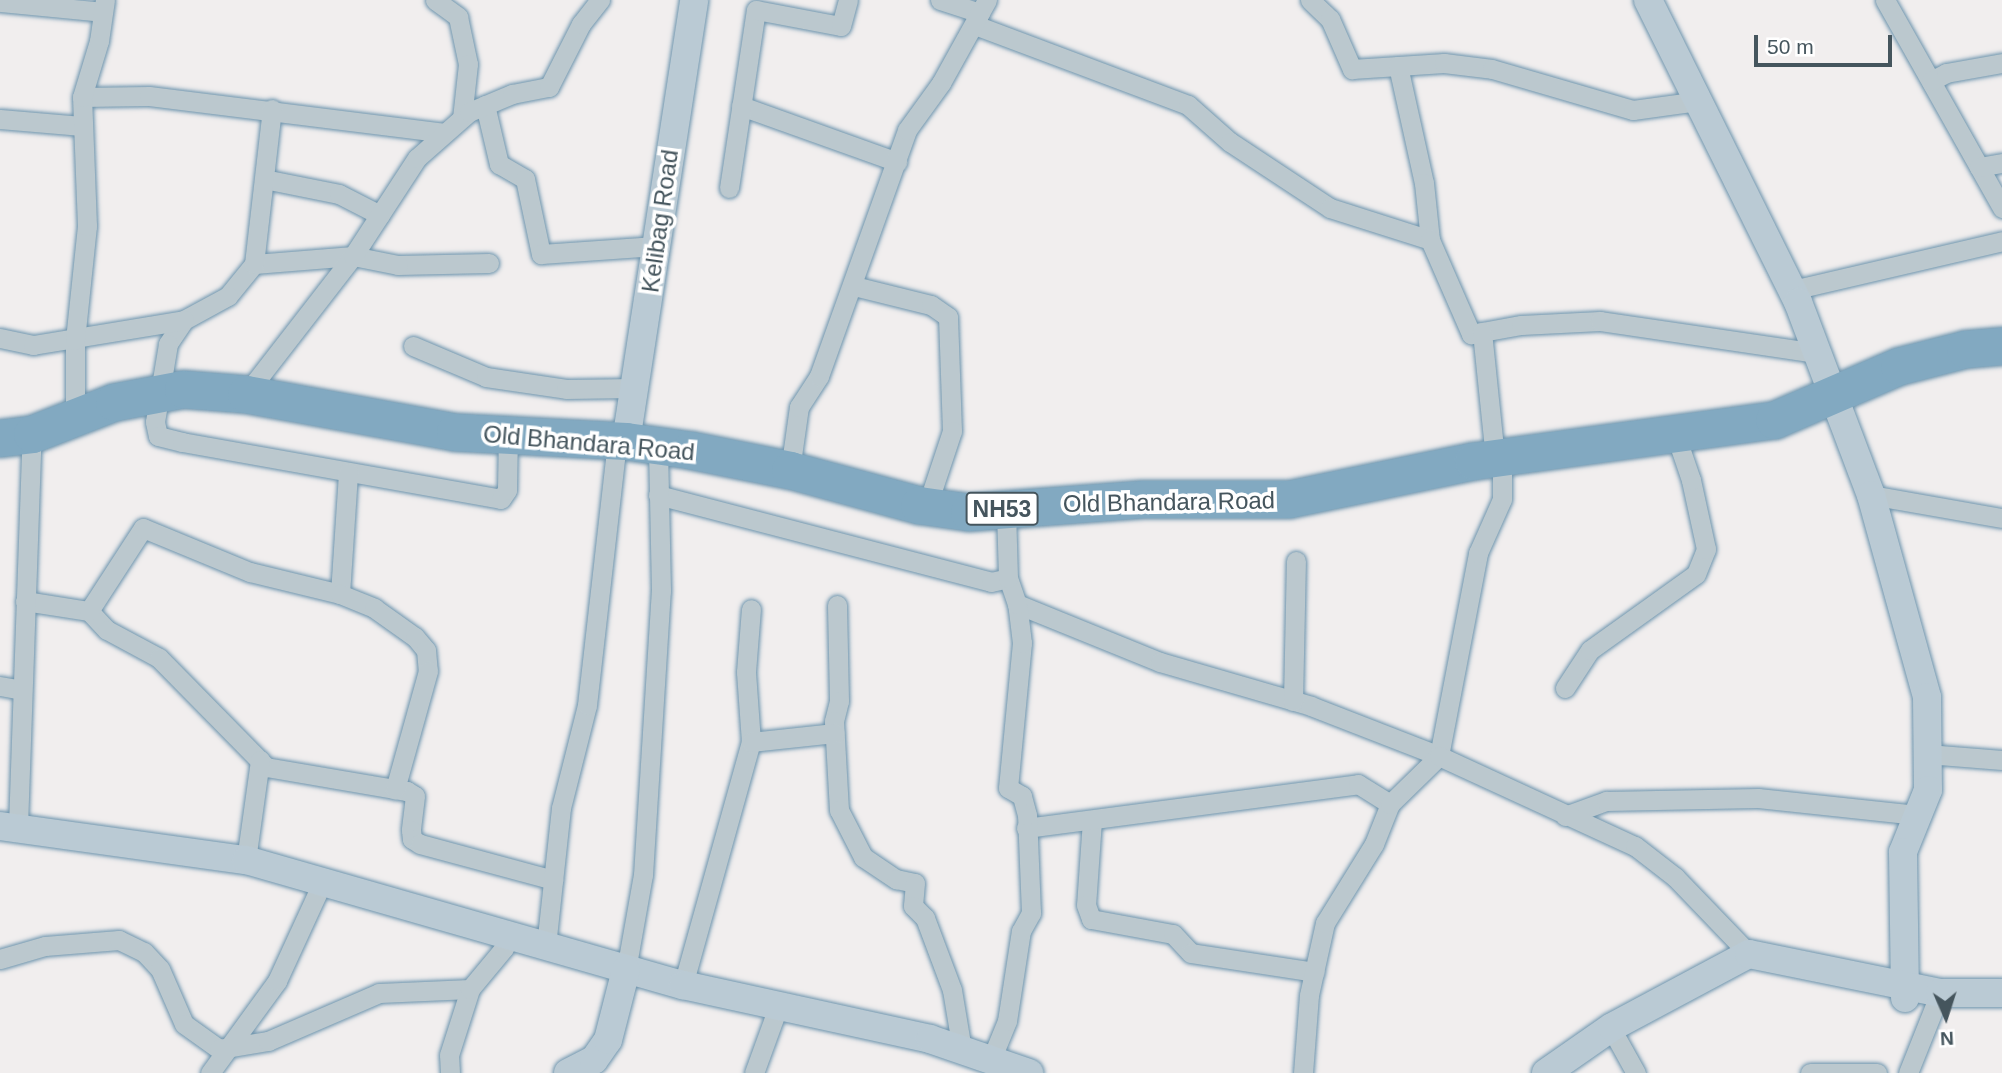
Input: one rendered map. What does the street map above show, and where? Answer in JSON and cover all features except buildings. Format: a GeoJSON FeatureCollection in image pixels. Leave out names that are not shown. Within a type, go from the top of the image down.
{"type":"FeatureCollection","features":[{"type":"Feature","properties":{"kind":"highway","name":"Old Bhandara Road"},"geometry":{"type":"LineString","coordinates":[[16,436],[75,416],[183,389],[246,394],[385,423],[509,435],[634,442],[790,470],[927,506],[969,512],[1143,499],[1289,499],[1498,458],[1676,436],[1774,420],[1899,366],[1965,349],[2002,346]]}},
{"type":"Feature","properties":{"kind":"street"},"geometry":{"type":"LineString","coordinates":[[435,0],[458,17],[468,64],[462,118]]}},
{"type":"Feature","properties":{"kind":"street"},"geometry":{"type":"LineString","coordinates":[[246,394],[353,257],[417,158],[462,118],[485,105],[550,87],[581,24],[600,0]]}},
{"type":"Feature","properties":{"kind":"street","name":"Kelibag Road"},"geometry":{"type":"LineString","coordinates":[[634,442],[635,388],[694,0]]}},
{"type":"Feature","properties":{"kind":"street"},"geometry":{"type":"LineString","coordinates":[[729,188],[756,10],[841,26],[848,0]]}},
{"type":"Feature","properties":{"kind":"street"},"geometry":{"type":"LineString","coordinates":[[940,0],[981,13],[1188,105],[1230,142],[1330,208],[1430,240]]}},
{"type":"Feature","properties":{"kind":"street"},"geometry":{"type":"LineString","coordinates":[[1310,0],[1330,19],[1352,69],[1444,63],[1492,69],[1633,110],[1699,101]]}},
{"type":"Feature","properties":{"kind":"street"},"geometry":{"type":"LineString","coordinates":[[1648,0],[1792,290],[1830,396],[1871,495],[1927,697],[1928,790],[1903,852],[1904,993]]}},
{"type":"Feature","properties":{"kind":"street"},"geometry":{"type":"LineString","coordinates":[[1885,0],[2002,208]]}},
{"type":"Feature","properties":{"kind":"street"},"geometry":{"type":"LineString","coordinates":[[0,2],[104,6],[82,97],[87,226],[75,340],[75,416]]}},
{"type":"Feature","properties":{"kind":"street"},"geometry":{"type":"LineString","coordinates":[[790,470],[799,407],[819,376],[854,286],[907,130],[981,13]]}},
{"type":"Feature","properties":{"kind":"street"},"geometry":{"type":"LineString","coordinates":[[1931,81],[1946,73],[2002,63]]}},
{"type":"Feature","properties":{"kind":"street"},"geometry":{"type":"LineString","coordinates":[[1398,66],[1424,183],[1430,240],[1471,334],[1600,321],[1816,353]]}},
{"type":"Feature","properties":{"kind":"street"},"geometry":{"type":"LineString","coordinates":[[82,97],[149,96],[445,134]]}},
{"type":"Feature","properties":{"kind":"street"},"geometry":{"type":"LineString","coordinates":[[485,105],[499,164],[525,179],[541,254],[656,246]]}},
{"type":"Feature","properties":{"kind":"street"},"geometry":{"type":"LineString","coordinates":[[741,106],[897,162]]}},
{"type":"Feature","properties":{"kind":"street"},"geometry":{"type":"LineString","coordinates":[[0,338],[33,345],[184,320],[228,296],[254,264],[272,110]]}},
{"type":"Feature","properties":{"kind":"street"},"geometry":{"type":"LineString","coordinates":[[0,119],[82,126]]}},
{"type":"Feature","properties":{"kind":"street"},"geometry":{"type":"LineString","coordinates":[[1979,167],[2002,163]]}},
{"type":"Feature","properties":{"kind":"street"},"geometry":{"type":"LineString","coordinates":[[264,178],[339,194],[380,215]]}},
{"type":"Feature","properties":{"kind":"street"},"geometry":{"type":"LineString","coordinates":[[1792,290],[2002,241]]}},
{"type":"Feature","properties":{"kind":"street"},"geometry":{"type":"LineString","coordinates":[[254,264],[353,257],[398,265],[489,263]]}},
{"type":"Feature","properties":{"kind":"street"},"geometry":{"type":"LineString","coordinates":[[854,286],[931,305],[948,317],[952,431],[927,506]]}},
{"type":"Feature","properties":{"kind":"street"},"geometry":{"type":"LineString","coordinates":[[184,320],[168,344],[155,422],[158,436],[502,499],[507,490],[509,435]]}},
{"type":"Feature","properties":{"kind":"street"},"geometry":{"type":"LineString","coordinates":[[1303,1073],[1315,972],[1325,923],[1374,844],[1390,804],[1438,756],[1478,553],[1502,499],[1482,332]]}},
{"type":"Feature","properties":{"kind":"street"},"geometry":{"type":"LineString","coordinates":[[413,346],[486,377],[566,389],[635,388]]}},
{"type":"Feature","properties":{"kind":"street"},"geometry":{"type":"LineString","coordinates":[[16,436],[24,601],[22,690],[9,834],[243,868],[625,976],[833,1025],[974,1062],[1029,1073]]}},
{"type":"Feature","properties":{"kind":"street"},"geometry":{"type":"LineString","coordinates":[[1565,688],[1590,650],[1696,574],[1706,549],[1691,480],[1676,436]]}},
{"type":"Feature","properties":{"kind":"street"},"geometry":{"type":"LineString","coordinates":[[568,1073],[594,1060],[608,1040],[625,976],[643,875],[662,591],[658,495],[634,442]]}},
{"type":"Feature","properties":{"kind":"street"},"geometry":{"type":"LineString","coordinates":[[544,954],[561,808],[587,705],[634,442]]}},
{"type":"Feature","properties":{"kind":"street"},"geometry":{"type":"LineString","coordinates":[[340,594],[348,472]]}},
{"type":"Feature","properties":{"kind":"street"},"geometry":{"type":"LineString","coordinates":[[658,495],[991,582],[1007,578]]}},
{"type":"Feature","properties":{"kind":"street"},"geometry":{"type":"LineString","coordinates":[[1871,495],[2002,518]]}},
{"type":"Feature","properties":{"kind":"street"},"geometry":{"type":"LineString","coordinates":[[974,1062],[1007,1021],[1021,931],[1031,913],[1022,796],[1008,788],[1022,677],[1017,604],[1007,578],[1006,509]]}},
{"type":"Feature","properties":{"kind":"street"},"geometry":{"type":"LineString","coordinates":[[89,611],[143,528],[250,572],[340,594],[374,608],[415,637],[426,650],[428,671],[395,789]]}},
{"type":"Feature","properties":{"kind":"street"},"geometry":{"type":"LineString","coordinates":[[1293,701],[1296,561]]}},
{"type":"Feature","properties":{"kind":"street"},"geometry":{"type":"LineString","coordinates":[[24,601],[89,611],[107,629],[159,658],[266,767],[395,789],[415,796],[411,830],[412,839],[420,844],[553,880]]}},
{"type":"Feature","properties":{"kind":"street"},"geometry":{"type":"LineString","coordinates":[[1017,604],[1160,662],[1293,701],[1438,756],[1565,817],[1635,846],[1675,877],[1750,961],[1904,993],[2002,1004]]}},
{"type":"Feature","properties":{"kind":"street"},"geometry":{"type":"LineString","coordinates":[[837,605],[839,701],[835,733],[839,810],[852,843],[878,868],[915,883],[913,906],[925,918],[945,968],[974,1062]]}},
{"type":"Feature","properties":{"kind":"street"},"geometry":{"type":"LineString","coordinates":[[682,990],[751,741],[746,672],[751,609]]}},
{"type":"Feature","properties":{"kind":"street"},"geometry":{"type":"LineString","coordinates":[[0,686],[22,690]]}},
{"type":"Feature","properties":{"kind":"street"},"geometry":{"type":"LineString","coordinates":[[751,741],[835,733]]}},
{"type":"Feature","properties":{"kind":"street"},"geometry":{"type":"LineString","coordinates":[[1927,754],[2002,760]]}},
{"type":"Feature","properties":{"kind":"street"},"geometry":{"type":"LineString","coordinates":[[243,868],[260,760]]}},
{"type":"Feature","properties":{"kind":"street"},"geometry":{"type":"LineString","coordinates":[[1026,828],[1358,784],[1390,804]]}},
{"type":"Feature","properties":{"kind":"street"},"geometry":{"type":"LineString","coordinates":[[1565,817],[1606,801],[1758,798],[1917,816]]}},
{"type":"Feature","properties":{"kind":"street"},"geometry":{"type":"LineString","coordinates":[[1092,820],[1086,905],[1091,919],[1173,934],[1191,953],[1315,972]]}},
{"type":"Feature","properties":{"kind":"street"},"geometry":{"type":"LineString","coordinates":[[243,868],[317,894],[506,941]]}},
{"type":"Feature","properties":{"kind":"street"},"geometry":{"type":"LineString","coordinates":[[210,1073],[234,1044],[276,981],[317,894]]}},
{"type":"Feature","properties":{"kind":"street"},"geometry":{"type":"LineString","coordinates":[[0,959],[46,946],[119,940],[144,952],[160,969],[184,1024],[219,1049],[234,1044],[268,1041],[379,993],[470,989]]}},
{"type":"Feature","properties":{"kind":"street"},"geometry":{"type":"LineString","coordinates":[[450,1073],[449,1055],[470,989],[506,941]]}},
{"type":"Feature","properties":{"kind":"street"},"geometry":{"type":"LineString","coordinates":[[1546,1073],[1614,1033],[1750,961]]}},
{"type":"Feature","properties":{"kind":"street"},"geometry":{"type":"LineString","coordinates":[[1938,998],[2002,993]]}},
{"type":"Feature","properties":{"kind":"street"},"geometry":{"type":"LineString","coordinates":[[1909,1073],[1938,998]]}},
{"type":"Feature","properties":{"kind":"street"},"geometry":{"type":"LineString","coordinates":[[754,1073],[776,1012]]}},
{"type":"Feature","properties":{"kind":"street"},"geometry":{"type":"LineString","coordinates":[[1571,1073],[1614,1033]]}},
{"type":"Feature","properties":{"kind":"street"},"geometry":{"type":"LineString","coordinates":[[1614,1033],[1636,1073]]}},
{"type":"Feature","properties":{"kind":"street"},"geometry":{"type":"LineString","coordinates":[[1810,1073],[1877,1073]]}}]}
